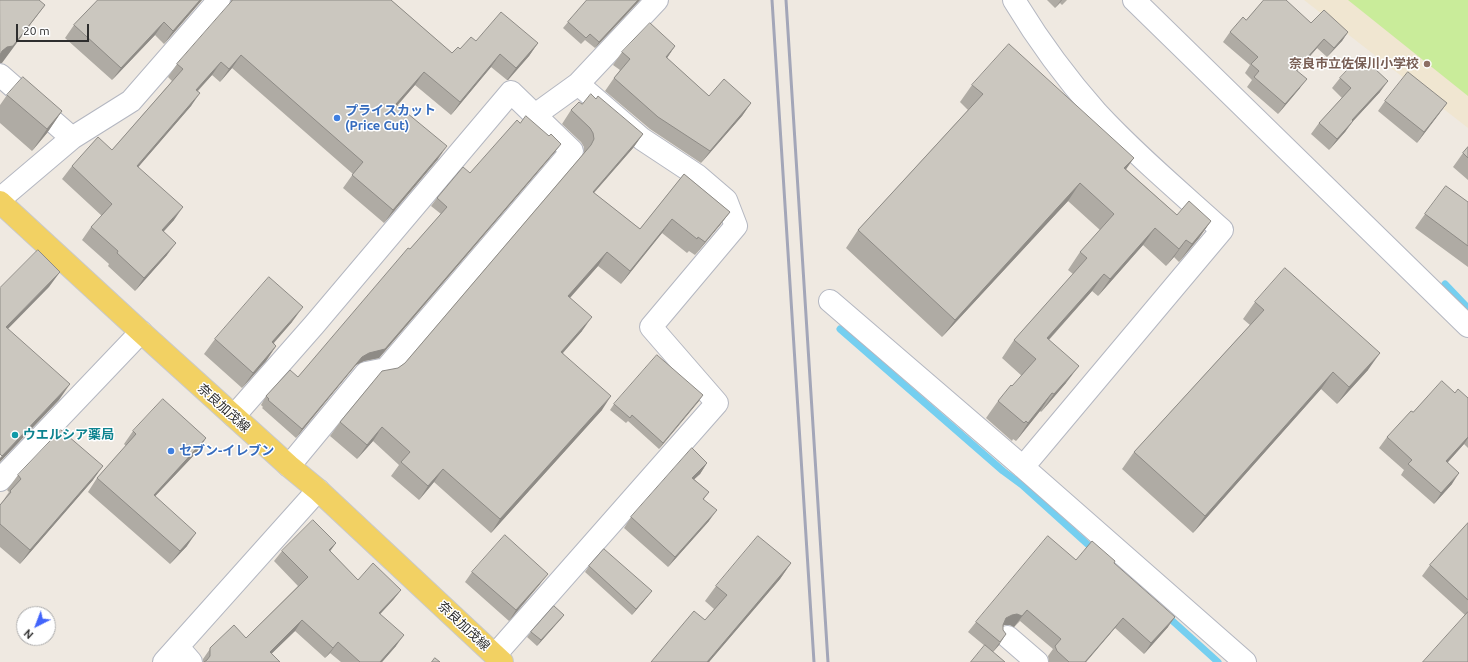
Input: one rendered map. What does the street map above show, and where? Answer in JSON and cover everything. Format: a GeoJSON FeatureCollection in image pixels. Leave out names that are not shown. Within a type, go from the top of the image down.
{"type":"FeatureCollection","features":[{"type":"Feature","properties":{"kind":"main road","name":"奈良加茂線"},"geometry":{"type":"LineString","coordinates":[[0,201],[141,332],[289,466],[318,490],[498,659]]}},
{"type":"Feature","properties":{"kind":"street"},"geometry":{"type":"LineString","coordinates":[[0,201],[72,138],[131,101],[219,0]]}},
{"type":"Feature","properties":{"kind":"street"},"geometry":{"type":"LineString","coordinates":[[535,115],[578,84],[657,0]]}},
{"type":"Feature","properties":{"kind":"street"},"geometry":{"type":"LineString","coordinates":[[1014,0],[1032,30],[1098,113],[1147,163],[1222,230],[1023,467]]}},
{"type":"Feature","properties":{"kind":"street"},"geometry":{"type":"LineString","coordinates":[[1134,0],[1468,326]]}},
{"type":"Feature","properties":{"kind":"street"},"geometry":{"type":"LineString","coordinates":[[0,76],[72,138]]}},
{"type":"Feature","properties":{"kind":"street"},"geometry":{"type":"LineString","coordinates":[[498,659],[717,404],[651,327],[736,226],[726,200],[698,176],[642,139],[578,84]]}},
{"type":"Feature","properties":{"kind":"street"},"geometry":{"type":"LineString","coordinates":[[234,416],[314,325],[511,92],[572,151],[386,369],[366,373],[289,466]]}},
{"type":"Feature","properties":{"kind":"street"},"geometry":{"type":"LineString","coordinates":[[830,301],[1023,467],[1244,662]]}},
{"type":"Feature","properties":{"kind":"street"},"geometry":{"type":"LineString","coordinates":[[0,480],[141,332]]}},
{"type":"Feature","properties":{"kind":"street"},"geometry":{"type":"LineString","coordinates":[[178,657],[318,490]]}},
{"type":"Feature","properties":{"kind":"street"},"geometry":{"type":"LineString","coordinates":[[1008,637],[1037,662]]}},
{"type":"Feature","properties":{"kind":"shaded area","name":"奈良市立佐保川小学校"},"geometry":{"type":"Polygon","coordinates":[[[1304,0],[1468,0],[1468,128],[1304,0]]]}},
{"type":"Feature","properties":{"kind":"green space"},"geometry":{"type":"Polygon","coordinates":[[[1348,0],[1468,0],[1468,96],[1348,0]]]}},
{"type":"Feature","properties":{"kind":"building"},"geometry":{"type":"Polygon","coordinates":[[[0,0],[39,0],[45,5],[13,46],[7,47],[0,55],[0,0]]]}},
{"type":"Feature","properties":{"kind":"building"},"geometry":{"type":"Polygon","coordinates":[[[98,0],[200,0],[173,31],[164,22],[121,68],[74,25],[98,0]]]}},
{"type":"Feature","properties":{"kind":"building"},"geometry":{"type":"Polygon","coordinates":[[[233,0],[391,0],[452,53],[458,47],[460,49],[471,37],[476,41],[501,12],[538,43],[516,68],[500,54],[460,102],[424,72],[396,104],[447,146],[393,210],[352,175],[363,162],[241,55],[229,69],[221,62],[196,90],[200,93],[137,166],[183,207],[162,230],[176,243],[144,278],[117,253],[118,251],[91,227],[112,204],[72,166],[98,137],[112,150],[183,69],[177,64],[233,0]]]}},
{"type":"Feature","properties":{"kind":"building"},"geometry":{"type":"Polygon","coordinates":[[[587,0],[638,0],[599,42],[590,34],[586,38],[568,22],[587,0]]]}},
{"type":"Feature","properties":{"kind":"building"},"geometry":{"type":"Polygon","coordinates":[[[1264,0],[1286,0],[1311,23],[1324,10],[1348,32],[1334,48],[1324,39],[1296,70],[1307,79],[1285,104],[1254,77],[1259,71],[1251,64],[1258,57],[1230,32],[1243,17],[1246,20],[1264,0]]]}},
{"type":"Feature","properties":{"kind":"building"},"geometry":{"type":"Polygon","coordinates":[[[650,23],[675,46],[666,57],[709,96],[724,79],[751,103],[710,151],[658,117],[614,78],[630,59],[622,52],[650,23]]]}},
{"type":"Feature","properties":{"kind":"building"},"geometry":{"type":"Polygon","coordinates":[[[1009,44],[1134,158],[1124,168],[1177,215],[1189,201],[1211,221],[1192,244],[1186,240],[1179,249],[1155,228],[1110,279],[1104,274],[1047,338],[1079,366],[1054,394],[1052,393],[1028,423],[1026,421],[1024,423],[998,401],[1036,359],[1014,340],[1087,258],[1080,252],[1114,214],[1080,183],[955,320],[858,230],[983,94],[972,85],[1009,44]]]}},
{"type":"Feature","properties":{"kind":"building"},"geometry":{"type":"Polygon","coordinates":[[[1361,56],[1388,81],[1352,120],[1353,121],[1337,139],[1319,123],[1351,88],[1340,78],[1361,56]]]}},
{"type":"Feature","properties":{"kind":"building"},"geometry":{"type":"Polygon","coordinates":[[[1408,72],[1447,103],[1424,132],[1385,101],[1408,72]]]}},
{"type":"Feature","properties":{"kind":"building"},"geometry":{"type":"Polygon","coordinates":[[[23,77],[62,111],[47,129],[7,95],[23,77]]]}},
{"type":"Feature","properties":{"kind":"building"},"geometry":{"type":"Polygon","coordinates":[[[591,94],[596,99],[598,96],[643,134],[593,192],[640,229],[684,174],[730,212],[705,242],[698,237],[697,239],[672,219],[630,271],[607,252],[568,296],[592,317],[561,352],[611,396],[500,519],[443,469],[428,486],[401,462],[410,452],[382,427],[367,445],[340,422],[382,371],[398,368],[405,363],[591,145],[594,139],[593,133],[590,128],[571,110],[579,102],[582,104],[591,94]]]}},
{"type":"Feature","properties":{"kind":"building"},"geometry":{"type":"Polygon","coordinates":[[[526,116],[549,136],[551,134],[561,144],[385,349],[369,353],[362,357],[302,429],[268,400],[269,399],[266,396],[290,370],[298,377],[408,248],[410,249],[447,207],[437,198],[463,167],[470,173],[517,120],[520,123],[526,116]]]}},
{"type":"Feature","properties":{"kind":"building"},"geometry":{"type":"Polygon","coordinates":[[[1468,147],[1468,158],[1463,153],[1468,147]]]}},
{"type":"Feature","properties":{"kind":"building"},"geometry":{"type":"Polygon","coordinates":[[[1446,186],[1468,202],[1468,246],[1425,214],[1446,186]]]}},
{"type":"Feature","properties":{"kind":"building"},"geometry":{"type":"Polygon","coordinates":[[[38,250],[60,272],[6,327],[70,384],[2,456],[0,454],[0,288],[38,250]]]}},
{"type":"Feature","properties":{"kind":"building"},"geometry":{"type":"Polygon","coordinates":[[[1285,268],[1380,353],[1349,387],[1333,372],[1205,516],[1134,452],[1264,310],[1255,302],[1285,268]]]}},
{"type":"Feature","properties":{"kind":"building"},"geometry":{"type":"Polygon","coordinates":[[[269,277],[303,307],[272,342],[276,346],[253,373],[215,339],[269,277]]]}},
{"type":"Feature","properties":{"kind":"building"},"geometry":{"type":"Polygon","coordinates":[[[657,355],[703,395],[663,443],[632,415],[630,418],[614,404],[657,355]]]}},
{"type":"Feature","properties":{"kind":"building"},"geometry":{"type":"Polygon","coordinates":[[[1442,381],[1455,393],[1458,389],[1468,398],[1468,437],[1446,461],[1459,473],[1441,493],[1408,464],[1412,460],[1387,437],[1442,381]]]}},
{"type":"Feature","properties":{"kind":"building"},"geometry":{"type":"Polygon","coordinates":[[[163,399],[206,438],[154,495],[196,533],[180,551],[97,478],[136,434],[133,431],[163,399]]]}},
{"type":"Feature","properties":{"kind":"building"},"geometry":{"type":"Polygon","coordinates":[[[61,430],[103,466],[30,550],[0,524],[0,505],[21,479],[18,475],[61,430]]]}},
{"type":"Feature","properties":{"kind":"building"},"geometry":{"type":"Polygon","coordinates":[[[692,448],[707,463],[692,478],[709,492],[703,499],[717,510],[675,557],[631,517],[692,448]]]}},
{"type":"Feature","properties":{"kind":"building"},"geometry":{"type":"Polygon","coordinates":[[[313,520],[336,543],[329,550],[358,580],[373,563],[401,590],[379,613],[404,635],[380,662],[360,662],[338,642],[333,648],[302,620],[270,652],[280,662],[204,662],[210,656],[210,648],[234,625],[246,638],[308,577],[282,551],[313,520]]]}},
{"type":"Feature","properties":{"kind":"building"},"geometry":{"type":"Polygon","coordinates":[[[1468,523],[1468,600],[1430,565],[1468,523]]]}},
{"type":"Feature","properties":{"kind":"building"},"geometry":{"type":"Polygon","coordinates":[[[505,535],[548,574],[516,610],[472,572],[505,535]]]}},
{"type":"Feature","properties":{"kind":"building"},"geometry":{"type":"Polygon","coordinates":[[[758,536],[791,563],[707,662],[651,662],[694,611],[705,620],[727,595],[716,586],[758,536]]]}},
{"type":"Feature","properties":{"kind":"building"},"geometry":{"type":"Polygon","coordinates":[[[1048,536],[1076,560],[1092,541],[1115,561],[1114,563],[1175,617],[1151,643],[1123,618],[1085,662],[1069,662],[1057,651],[1055,646],[1061,639],[1027,610],[1022,616],[1017,614],[1006,618],[1003,625],[1003,630],[1006,634],[1000,642],[976,622],[1048,536]]]}},
{"type":"Feature","properties":{"kind":"building"},"geometry":{"type":"Polygon","coordinates":[[[604,549],[652,591],[636,609],[589,566],[604,549]]]}},
{"type":"Feature","properties":{"kind":"building"},"geometry":{"type":"Polygon","coordinates":[[[554,606],[564,615],[541,640],[531,632],[554,606]]]}},
{"type":"Feature","properties":{"kind":"building"},"geometry":{"type":"Polygon","coordinates":[[[1468,612],[1468,662],[1423,662],[1468,612]]]}},
{"type":"Feature","properties":{"kind":"building"},"geometry":{"type":"Polygon","coordinates":[[[985,645],[1005,662],[971,662],[985,645]]]}},
{"type":"Feature","properties":{"kind":"building"},"geometry":{"type":"Polygon","coordinates":[[[435,658],[440,662],[432,662],[435,658]]]}},
{"type":"Feature","properties":{"kind":"waterway"},"geometry":{"type":"LineString","coordinates":[[1445,284],[1468,308]]}},
{"type":"Feature","properties":{"kind":"waterway"},"geometry":{"type":"LineString","coordinates":[[840,329],[1003,471],[1022,485],[1095,551]]}},
{"type":"Feature","properties":{"kind":"waterway"},"geometry":{"type":"LineString","coordinates":[[1166,615],[1218,662]]}},
{"type":"Feature","properties":{"kind":"railway"},"geometry":{"type":"LineString","coordinates":[[772,0],[814,662]]}},
{"type":"Feature","properties":{"kind":"railway"},"geometry":{"type":"LineString","coordinates":[[786,0],[828,662]]}},
{"type":"Feature","properties":{"kind":"place","name":"奈良市立佐保川小学校"},"geometry":{"type":"Point","coordinates":[1427,64]}},
{"type":"Feature","properties":{"kind":"place","name":"プライスカット (Price Cut)"},"geometry":{"type":"Point","coordinates":[337,118]}},
{"type":"Feature","properties":{"kind":"place","name":"ウエルシア薬局"},"geometry":{"type":"Point","coordinates":[15,435]}},
{"type":"Feature","properties":{"kind":"place","name":"セブン-イレブン"},"geometry":{"type":"Point","coordinates":[171,451]}}]}
